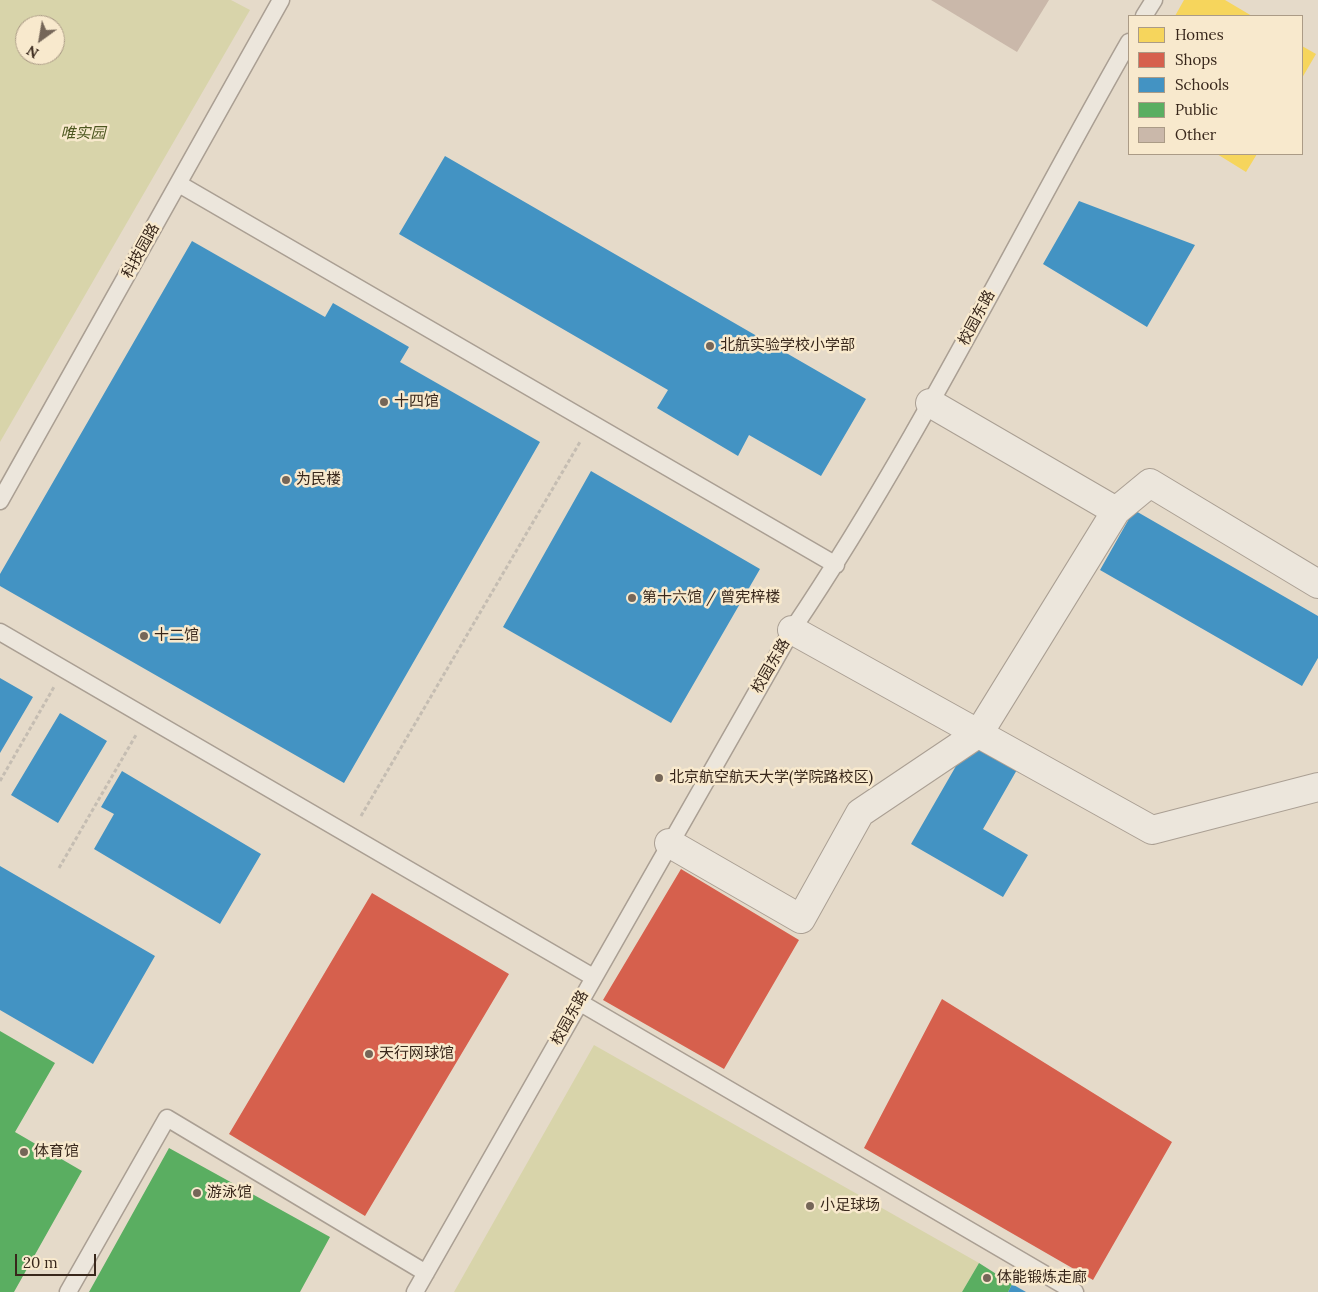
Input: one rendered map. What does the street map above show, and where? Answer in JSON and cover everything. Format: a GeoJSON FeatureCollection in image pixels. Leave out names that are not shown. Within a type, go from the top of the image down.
{"type":"FeatureCollection","features":[{"type":"Feature","properties":{"kind":"street"},"geometry":{"type":"LineString","coordinates":[[930,403],[1116,511]]}},
{"type":"Feature","properties":{"kind":"street"},"geometry":{"type":"LineString","coordinates":[[669,843],[801,919],[860,813],[979,733],[1116,511],[1150,483],[1318,584]]}},
{"type":"Feature","properties":{"kind":"street"},"geometry":{"type":"LineString","coordinates":[[792,630],[1152,830],[1318,787]]}},
{"type":"Feature","properties":{"kind":"lane","name":"科技园路"},"geometry":{"type":"LineString","coordinates":[[0,501],[281,0]]}},
{"type":"Feature","properties":{"kind":"lane"},"geometry":{"type":"LineString","coordinates":[[1145,15],[1154,0]]}},
{"type":"Feature","properties":{"kind":"lane","name":"校园东路"},"geometry":{"type":"LineString","coordinates":[[415,1292],[792,630],[836,565],[930,403],[1072,142],[1128,44]]}},
{"type":"Feature","properties":{"kind":"lane"},"geometry":{"type":"LineString","coordinates":[[179,184],[836,565]]}},
{"type":"Feature","properties":{"kind":"lane"},"geometry":{"type":"LineString","coordinates":[[0,632],[593,978]]}},
{"type":"Feature","properties":{"kind":"lane"},"geometry":{"type":"LineString","coordinates":[[579,1002],[1075,1292]]}},
{"type":"Feature","properties":{"kind":"lane"},"geometry":{"type":"LineString","coordinates":[[68,1292],[167,1118],[426,1273]]}},
{"type":"Feature","properties":{"kind":"path"},"geometry":{"type":"LineString","coordinates":[[349,836],[591,423]]}},
{"type":"Feature","properties":{"kind":"path"},"geometry":{"type":"LineString","coordinates":[[0,781],[64,669]]}},
{"type":"Feature","properties":{"kind":"path"},"geometry":{"type":"LineString","coordinates":[[59,868],[146,717]]}},
{"type":"Feature","properties":{"kind":"green space","name":"唯实园"},"geometry":{"type":"Polygon","coordinates":[[[0,0],[231,0],[250,10],[0,442],[0,0]]]}},
{"type":"Feature","properties":{"kind":"green space"},"geometry":{"type":"Polygon","coordinates":[[[594,1045],[979,1263],[962,1292],[454,1292],[594,1045]]]}},
{"type":"Feature","properties":{"kind":"building: Homes"},"geometry":{"type":"Polygon","coordinates":[[[1184,0],[1225,0],[1250,15],[1176,15],[1184,0]]]}},
{"type":"Feature","properties":{"kind":"building: Homes"},"geometry":{"type":"Polygon","coordinates":[[[1303,47],[1316,54],[1303,76],[1303,47]]]}},
{"type":"Feature","properties":{"kind":"building: Homes"},"geometry":{"type":"Polygon","coordinates":[[[1219,155],[1256,155],[1246,172],[1219,155]]]}},
{"type":"Feature","properties":{"kind":"building: Shops"},"geometry":{"type":"Polygon","coordinates":[[[681,869],[799,940],[724,1069],[603,1000],[681,869]]]}},
{"type":"Feature","properties":{"kind":"building: Shops","name":"天行网球馆"},"geometry":{"type":"Polygon","coordinates":[[[372,893],[509,974],[365,1216],[229,1134],[372,893]]]}},
{"type":"Feature","properties":{"kind":"building: Shops"},"geometry":{"type":"Polygon","coordinates":[[[942,999],[1172,1142],[1093,1280],[864,1148],[942,999]]]}},
{"type":"Feature","properties":{"kind":"building: Schools"},"geometry":{"type":"Polygon","coordinates":[[[445,156],[866,399],[821,476],[749,435],[738,456],[657,408],[668,390],[399,234],[445,156]]]}},
{"type":"Feature","properties":{"kind":"building: Schools"},"geometry":{"type":"Polygon","coordinates":[[[1079,201],[1195,245],[1147,327],[1043,264],[1079,201]]]}},
{"type":"Feature","properties":{"kind":"building: Schools","name":"为民楼"},"geometry":{"type":"Polygon","coordinates":[[[192,241],[325,317],[333,303],[409,347],[400,362],[540,442],[344,783],[0,586],[0,574],[192,241]]]}},
{"type":"Feature","properties":{"kind":"building: Schools","name":"第十六馆 / 曾宪梓楼"},"geometry":{"type":"Polygon","coordinates":[[[591,471],[760,569],[671,723],[503,627],[591,471]]]}},
{"type":"Feature","properties":{"kind":"building: Schools"},"geometry":{"type":"Polygon","coordinates":[[[1134,510],[1318,616],[1318,658],[1302,686],[1100,570],[1134,510]]]}},
{"type":"Feature","properties":{"kind":"building: Schools"},"geometry":{"type":"Polygon","coordinates":[[[0,678],[33,697],[0,753],[0,678]]]}},
{"type":"Feature","properties":{"kind":"building: Schools"},"geometry":{"type":"Polygon","coordinates":[[[60,713],[107,741],[58,823],[11,795],[60,713]]]}},
{"type":"Feature","properties":{"kind":"building: Schools"},"geometry":{"type":"Polygon","coordinates":[[[971,740],[1018,768],[983,829],[1028,855],[1003,897],[911,844],[971,740]]]}},
{"type":"Feature","properties":{"kind":"building: Schools"},"geometry":{"type":"Polygon","coordinates":[[[122,771],[261,854],[220,924],[94,849],[114,814],[101,807],[122,771]]]}},
{"type":"Feature","properties":{"kind":"building: Schools"},"geometry":{"type":"Polygon","coordinates":[[[0,866],[155,956],[93,1064],[0,1010],[0,866]]]}},
{"type":"Feature","properties":{"kind":"building: Schools"},"geometry":{"type":"Polygon","coordinates":[[[1012,1284],[1026,1292],[1008,1292],[1012,1284]]]}},
{"type":"Feature","properties":{"kind":"building: Public","name":"体育馆"},"geometry":{"type":"Polygon","coordinates":[[[0,1031],[55,1063],[15,1132],[82,1171],[14,1292],[0,1292],[0,1031]]]}},
{"type":"Feature","properties":{"kind":"building: Public","name":"游泳馆"},"geometry":{"type":"Polygon","coordinates":[[[169,1148],[330,1237],[300,1292],[89,1292],[169,1148]]]}},
{"type":"Feature","properties":{"kind":"building: Public","name":"体能锻炼走廊"},"geometry":{"type":"Polygon","coordinates":[[[979,1263],[1012,1284],[1008,1292],[962,1292],[979,1263]]]}},
{"type":"Feature","properties":{"kind":"building: Other"},"geometry":{"type":"Polygon","coordinates":[[[931,0],[1049,0],[1017,52],[931,0]]]}},
{"type":"Feature","properties":{"kind":"place","name":"北航实验学校小学部"},"geometry":{"type":"Point","coordinates":[710,346]}},
{"type":"Feature","properties":{"kind":"place","name":"十四馆"},"geometry":{"type":"Point","coordinates":[384,402]}},
{"type":"Feature","properties":{"kind":"place","name":"为民楼"},"geometry":{"type":"Point","coordinates":[286,480]}},
{"type":"Feature","properties":{"kind":"place","name":"第十六馆 / 曾宪梓楼"},"geometry":{"type":"Point","coordinates":[632,598]}},
{"type":"Feature","properties":{"kind":"place","name":"十二馆"},"geometry":{"type":"Point","coordinates":[144,636]}},
{"type":"Feature","properties":{"kind":"place","name":"北京航空航天大学(学院路校区)"},"geometry":{"type":"Point","coordinates":[659,778]}},
{"type":"Feature","properties":{"kind":"place","name":"天行网球馆"},"geometry":{"type":"Point","coordinates":[369,1054]}},
{"type":"Feature","properties":{"kind":"place","name":"体育馆"},"geometry":{"type":"Point","coordinates":[24,1152]}},
{"type":"Feature","properties":{"kind":"place","name":"游泳馆"},"geometry":{"type":"Point","coordinates":[197,1193]}},
{"type":"Feature","properties":{"kind":"place","name":"小足球场"},"geometry":{"type":"Point","coordinates":[810,1206]}},
{"type":"Feature","properties":{"kind":"place","name":"体能锻炼走廊"},"geometry":{"type":"Point","coordinates":[987,1278]}}]}
